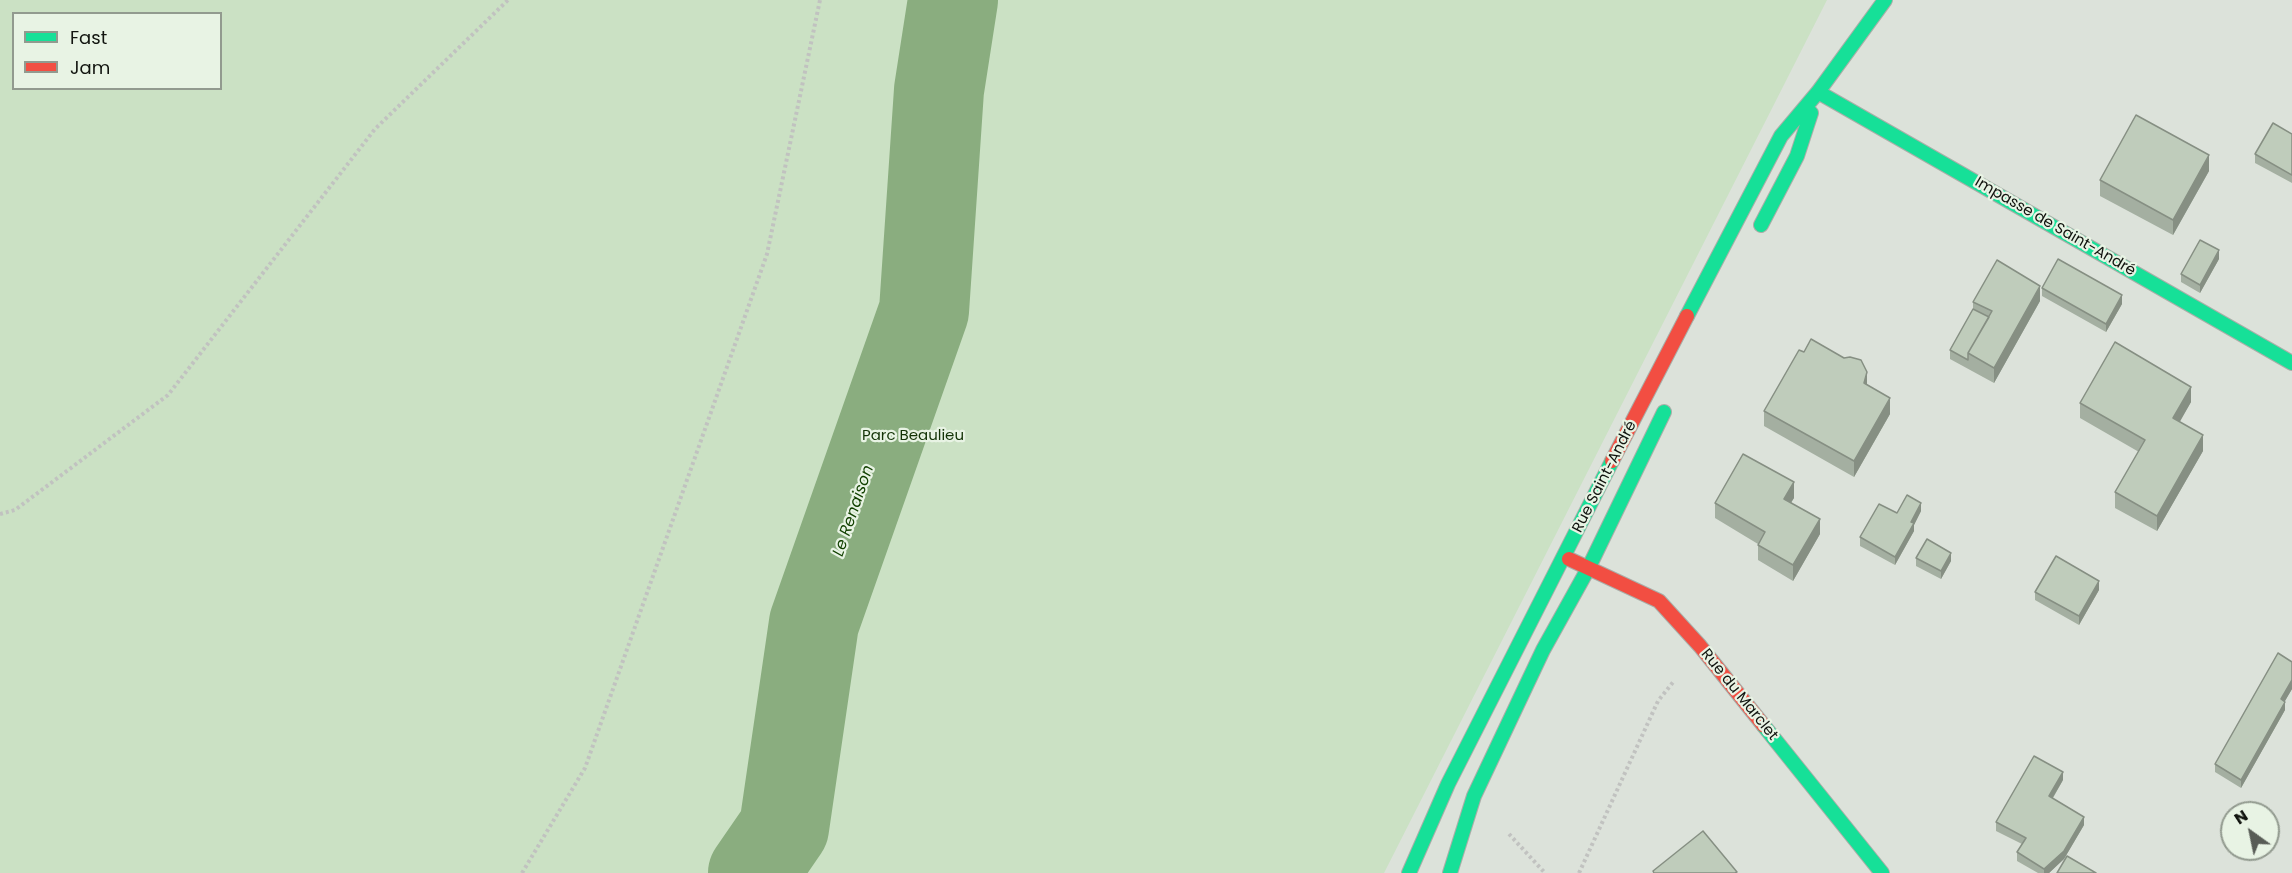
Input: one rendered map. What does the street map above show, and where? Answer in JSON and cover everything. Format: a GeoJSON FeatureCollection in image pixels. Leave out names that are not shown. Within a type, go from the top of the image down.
{"type":"FeatureCollection","features":[{"type":"Feature","properties":{"kind":"street","name":"Rue Saint-André"},"geometry":{"type":"LineString","coordinates":[[1409,873],[1448,784],[1541,598],[1781,136],[1818,92],[1885,0]]}},
{"type":"Feature","properties":{"kind":"street","name":"Rue Saint-André"},"geometry":{"type":"LineString","coordinates":[[1754,239],[1797,156],[1818,92]]}},
{"type":"Feature","properties":{"kind":"street","name":"Impasse de Saint-André"},"geometry":{"type":"LineString","coordinates":[[1818,92],[2292,363]]}},
{"type":"Feature","properties":{"kind":"street","name":"Rue Saint-André"},"geometry":{"type":"LineString","coordinates":[[1450,873],[1474,796],[1543,650],[1588,569],[1673,396]]}},
{"type":"Feature","properties":{"kind":"street","name":"Rue du Marclet"},"geometry":{"type":"LineString","coordinates":[[1564,556],[1659,600],[1700,646],[1882,873]]}},
{"type":"Feature","properties":{"kind":"path"},"geometry":{"type":"LineString","coordinates":[[0,514],[15,510],[168,395],[375,129],[508,0]]}},
{"type":"Feature","properties":{"kind":"path"},"geometry":{"type":"LineString","coordinates":[[522,873],[585,768],[766,254],[820,0]]}},
{"type":"Feature","properties":{"kind":"path"},"geometry":{"type":"LineString","coordinates":[[1579,873],[1658,702],[1700,646]]}},
{"type":"Feature","properties":{"kind":"green space","name":"Parc Beaulieu"},"geometry":{"type":"Polygon","coordinates":[[[0,0],[1827,0],[1384,873],[0,873],[0,0]]]}},
{"type":"Feature","properties":{"kind":"building"},"geometry":{"type":"Polygon","coordinates":[[[2136,115],[2209,155],[2173,220],[2100,180],[2136,115]]]}},
{"type":"Feature","properties":{"kind":"building"},"geometry":{"type":"Polygon","coordinates":[[[2273,123],[2292,134],[2292,175],[2255,154],[2273,123]]]}},
{"type":"Feature","properties":{"kind":"building"},"geometry":{"type":"Polygon","coordinates":[[[2200,240],[2219,250],[2200,285],[2181,274],[2200,240]]]}},
{"type":"Feature","properties":{"kind":"building"},"geometry":{"type":"Polygon","coordinates":[[[2058,259],[2122,295],[2106,324],[2042,288],[2058,259]]]}},
{"type":"Feature","properties":{"kind":"building"},"geometry":{"type":"Polygon","coordinates":[[[1997,260],[2040,286],[1994,368],[1968,353],[1992,311],[1973,302],[1997,260]]]}},
{"type":"Feature","properties":{"kind":"building"},"geometry":{"type":"Polygon","coordinates":[[[1973,309],[1989,317],[1968,353],[1968,360],[1950,350],[1973,309]]]}},
{"type":"Feature","properties":{"kind":"building"},"geometry":{"type":"Polygon","coordinates":[[[1811,339],[1844,358],[1861,360],[1867,372],[1864,383],[1890,398],[1854,461],[1764,411],[1799,350],[1804,352],[1811,339]]]}},
{"type":"Feature","properties":{"kind":"building"},"geometry":{"type":"Polygon","coordinates":[[[2115,342],[2191,387],[2173,418],[2203,435],[2157,516],[2115,492],[2145,440],[2080,403],[2115,342]]]}},
{"type":"Feature","properties":{"kind":"building"},"geometry":{"type":"Polygon","coordinates":[[[1743,454],[1794,482],[1784,499],[1820,519],[1793,565],[1758,545],[1765,532],[1715,503],[1743,454]]]}},
{"type":"Feature","properties":{"kind":"building"},"geometry":{"type":"Polygon","coordinates":[[[1907,495],[1921,503],[1911,522],[1914,523],[1895,557],[1860,537],[1879,504],[1897,513],[1907,495]]]}},
{"type":"Feature","properties":{"kind":"building"},"geometry":{"type":"Polygon","coordinates":[[[1927,539],[1951,553],[1941,571],[1916,558],[1927,539]]]}},
{"type":"Feature","properties":{"kind":"building"},"geometry":{"type":"Polygon","coordinates":[[[2056,556],[2099,581],[2079,616],[2035,592],[2056,556]]]}},
{"type":"Feature","properties":{"kind":"building"},"geometry":{"type":"Polygon","coordinates":[[[2278,653],[2292,662],[2292,680],[2281,699],[2285,702],[2241,780],[2215,764],[2278,653]]]}},
{"type":"Feature","properties":{"kind":"building"},"geometry":{"type":"Polygon","coordinates":[[[2034,756],[2063,772],[2049,796],[2084,817],[2064,851],[2044,869],[2017,852],[2026,838],[1996,822],[2034,756]]]}},
{"type":"Feature","properties":{"kind":"building"},"geometry":{"type":"Polygon","coordinates":[[[1703,831],[1737,872],[1654,873],[1653,871],[1703,831]]]}},
{"type":"Feature","properties":{"kind":"building"},"geometry":{"type":"Polygon","coordinates":[[[2067,856],[2096,873],[2057,873],[2067,856]]]}},
{"type":"Feature","properties":{"kind":"waterway","name":"Le Renaison"},"geometry":{"type":"LineString","coordinates":[[753,873],[784,828],[814,623],[924,311],[939,90],[953,0]]}},
{"type":"Feature","properties":{"kind":"traffic: fast"},"geometry":{"type":"LineString","coordinates":[[1687,316],[1781,136],[1818,92],[1885,0]]}},
{"type":"Feature","properties":{"kind":"traffic: fast"},"geometry":{"type":"LineString","coordinates":[[1818,92],[2292,363]]}},
{"type":"Feature","properties":{"kind":"traffic: fast"},"geometry":{"type":"LineString","coordinates":[[1761,225],[1797,156],[1811,113]]}},
{"type":"Feature","properties":{"kind":"traffic: fast"},"geometry":{"type":"LineString","coordinates":[[1450,873],[1474,796],[1543,650],[1588,569],[1664,412]]}},
{"type":"Feature","properties":{"kind":"traffic: fast"},"geometry":{"type":"LineString","coordinates":[[1409,873],[1448,784],[1612,461]]}},
{"type":"Feature","properties":{"kind":"traffic: fast"},"geometry":{"type":"LineString","coordinates":[[1764,726],[1882,873]]}},
{"type":"Feature","properties":{"kind":"traffic: jam"},"geometry":{"type":"LineString","coordinates":[[1612,461],[1687,316]]}},
{"type":"Feature","properties":{"kind":"traffic: jam"},"geometry":{"type":"LineString","coordinates":[[1569,559],[1659,601],[1700,646],[1764,726]]}}]}
